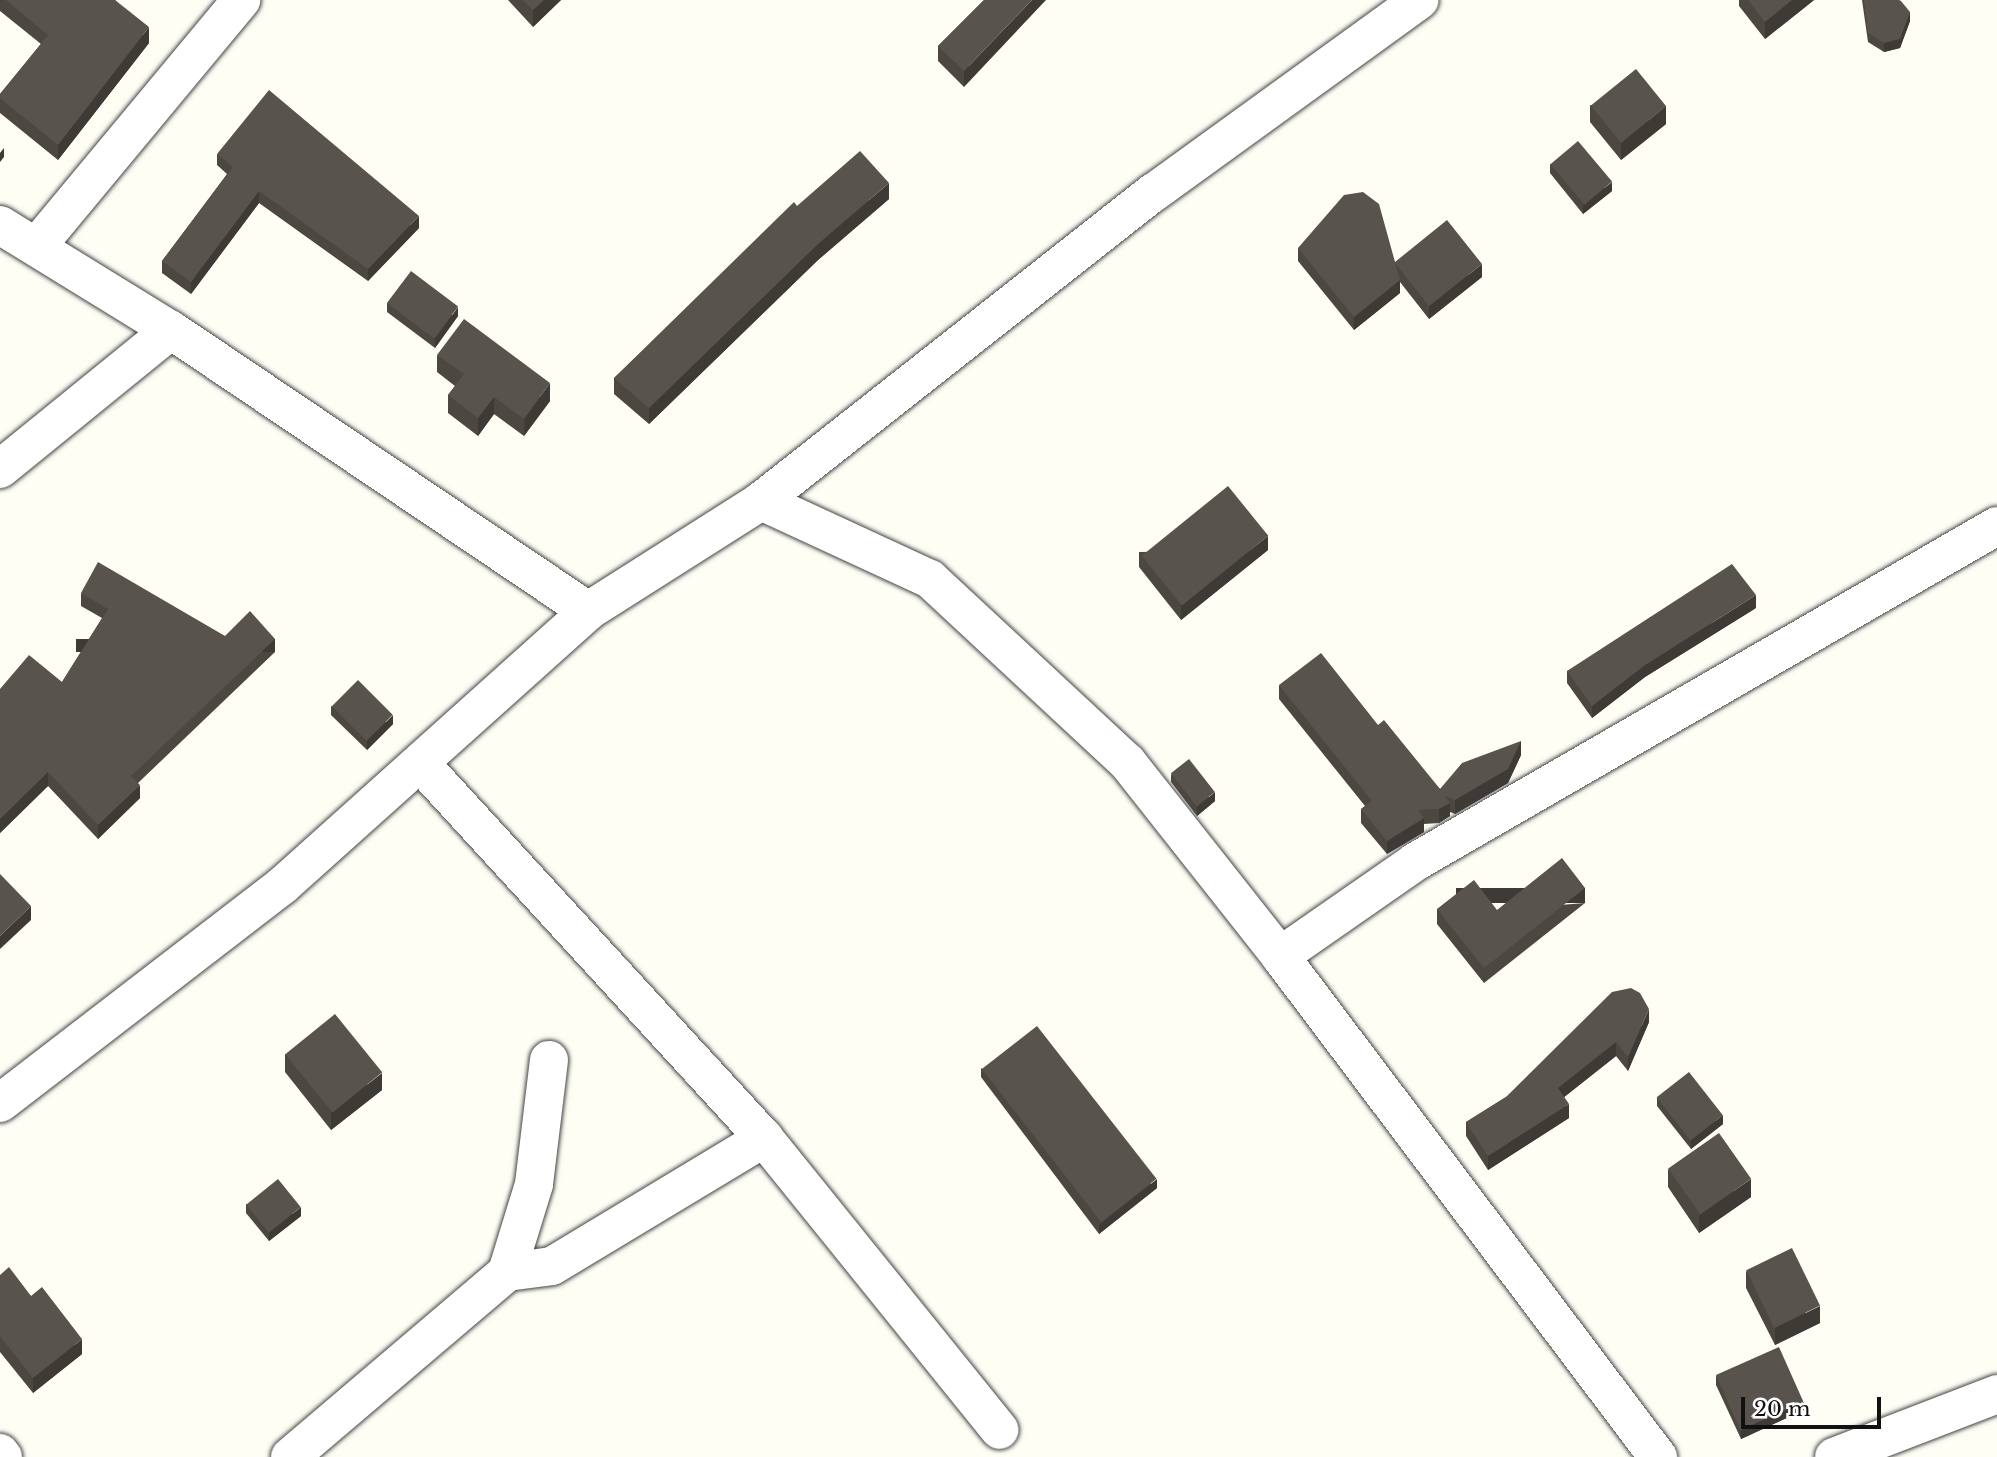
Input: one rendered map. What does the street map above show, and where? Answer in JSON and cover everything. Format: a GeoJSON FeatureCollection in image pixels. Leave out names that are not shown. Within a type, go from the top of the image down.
{"type":"FeatureCollection","features":[{"type":"Feature","properties":{"kind":"street"},"geometry":{"type":"LineString","coordinates":[[37,246],[242,0]]}},
{"type":"Feature","properties":{"kind":"street"},"geometry":{"type":"LineString","coordinates":[[0,1103],[282,886],[589,611],[761,501],[1153,193],[1420,0]]}},
{"type":"Feature","properties":{"kind":"street"},"geometry":{"type":"LineString","coordinates":[[0,225],[171,330],[589,611]]}},
{"type":"Feature","properties":{"kind":"street"},"geometry":{"type":"LineString","coordinates":[[0,468],[171,330]]}},
{"type":"Feature","properties":{"kind":"street"},"geometry":{"type":"LineString","coordinates":[[761,501],[930,579],[1126,762],[1280,956],[1658,1457]]}},
{"type":"Feature","properties":{"kind":"street"},"geometry":{"type":"LineString","coordinates":[[1280,956],[1415,862],[1997,526]]}},
{"type":"Feature","properties":{"kind":"street"},"geometry":{"type":"LineString","coordinates":[[420,763],[764,1138],[1000,1430]]}},
{"type":"Feature","properties":{"kind":"street"},"geometry":{"type":"LineString","coordinates":[[290,1457],[507,1272],[534,1184],[550,1060]]}},
{"type":"Feature","properties":{"kind":"street"},"geometry":{"type":"LineString","coordinates":[[507,1272],[552,1266],[764,1138]]}},
{"type":"Feature","properties":{"kind":"street"},"geometry":{"type":"LineString","coordinates":[[1834,1457],[1997,1394]]}},
{"type":"Feature","properties":{"kind":"street"},"geometry":{"type":"LineString","coordinates":[[0,1453],[3,1457]]}},
{"type":"Feature","properties":{"kind":"building"},"geometry":{"type":"Polygon","coordinates":[[[6,0],[115,0],[149,27],[58,145],[0,98],[0,94],[48,35],[6,0]]]}},
{"type":"Feature","properties":{"kind":"building"},"geometry":{"type":"Polygon","coordinates":[[[523,0],[544,0],[533,10],[523,0]]]}},
{"type":"Feature","properties":{"kind":"building"},"geometry":{"type":"Polygon","coordinates":[[[984,0],[1032,0],[964,71],[938,46],[984,0]]]}},
{"type":"Feature","properties":{"kind":"building"},"geometry":{"type":"Polygon","coordinates":[[[1748,0],[1792,0],[1765,22],[1748,0]]]}},
{"type":"Feature","properties":{"kind":"building"},"geometry":{"type":"Polygon","coordinates":[[[1864,0],[1901,1],[1910,12],[1900,39],[1884,43],[1868,33],[1864,0]]]}},
{"type":"Feature","properties":{"kind":"building"},"geometry":{"type":"Polygon","coordinates":[[[1636,69],[1666,106],[1621,143],[1591,106],[1636,69]]]}},
{"type":"Feature","properties":{"kind":"building"},"geometry":{"type":"Polygon","coordinates":[[[269,90],[419,216],[368,269],[259,191],[191,282],[162,261],[233,167],[217,154],[269,90]]]}},
{"type":"Feature","properties":{"kind":"building"},"geometry":{"type":"Polygon","coordinates":[[[1578,141],[1612,182],[1584,205],[1550,164],[1578,141]]]}},
{"type":"Feature","properties":{"kind":"building"},"geometry":{"type":"Polygon","coordinates":[[[860,151],[889,183],[818,244],[649,408],[614,378],[794,202],[797,206],[860,151]]]}},
{"type":"Feature","properties":{"kind":"building"},"geometry":{"type":"Polygon","coordinates":[[[1363,192],[1379,204],[1395,262],[1447,220],[1482,264],[1429,306],[1395,263],[1400,280],[1354,317],[1298,248],[1344,195],[1363,192]]]}},
{"type":"Feature","properties":{"kind":"building"},"geometry":{"type":"Polygon","coordinates":[[[411,271],[458,307],[434,338],[387,303],[411,271]]]}},
{"type":"Feature","properties":{"kind":"building"},"geometry":{"type":"Polygon","coordinates":[[[464,319],[550,383],[524,419],[494,397],[478,418],[448,395],[464,374],[437,355],[464,319]]]}},
{"type":"Feature","properties":{"kind":"building"},"geometry":{"type":"Polygon","coordinates":[[[1228,486],[1268,536],[1182,606],[1142,556],[1228,486]]]}},
{"type":"Feature","properties":{"kind":"building"},"geometry":{"type":"Polygon","coordinates":[[[98,562],[225,636],[250,611],[275,639],[131,776],[140,785],[98,825],[48,772],[0,819],[0,689],[29,655],[62,682],[108,609],[81,593],[98,562]]]}},
{"type":"Feature","properties":{"kind":"building"},"geometry":{"type":"Polygon","coordinates":[[[1732,564],[1756,595],[1645,665],[1592,706],[1567,671],[1732,564]]]}},
{"type":"Feature","properties":{"kind":"building"},"geometry":{"type":"Polygon","coordinates":[[[1321,653],[1378,725],[1384,720],[1440,789],[1462,763],[1521,741],[1508,769],[1455,800],[1445,796],[1450,803],[1439,809],[1418,810],[1424,818],[1387,841],[1361,809],[1372,801],[1279,685],[1321,653]]]}},
{"type":"Feature","properties":{"kind":"building"},"geometry":{"type":"Polygon","coordinates":[[[358,680],[393,715],[366,741],[332,706],[358,680]]]}},
{"type":"Feature","properties":{"kind":"building"},"geometry":{"type":"Polygon","coordinates":[[[1189,759],[1215,792],[1197,806],[1171,773],[1189,759]]]}},
{"type":"Feature","properties":{"kind":"building"},"geometry":{"type":"Polygon","coordinates":[[[1562,858],[1585,888],[1484,968],[1437,909],[1474,880],[1497,910],[1562,858]]]}},
{"type":"Feature","properties":{"kind":"building"},"geometry":{"type":"Polygon","coordinates":[[[0,874],[31,906],[0,936],[0,874]]]}},
{"type":"Feature","properties":{"kind":"building"},"geometry":{"type":"Polygon","coordinates":[[[1631,988],[1640,993],[1649,1009],[1628,1057],[1616,1042],[1558,1088],[1569,1104],[1488,1156],[1466,1122],[1506,1097],[1612,992],[1631,988]]]}},
{"type":"Feature","properties":{"kind":"building"},"geometry":{"type":"Polygon","coordinates":[[[335,1014],[382,1072],[332,1113],[285,1054],[335,1014]]]}},
{"type":"Feature","properties":{"kind":"building"},"geometry":{"type":"Polygon","coordinates":[[[1037,1026],[1156,1179],[1101,1222],[982,1069],[1037,1026]]]}},
{"type":"Feature","properties":{"kind":"building"},"geometry":{"type":"Polygon","coordinates":[[[1689,1072],[1723,1115],[1691,1141],[1657,1097],[1689,1072]]]}},
{"type":"Feature","properties":{"kind":"building"},"geometry":{"type":"Polygon","coordinates":[[[1719,1133],[1751,1179],[1700,1214],[1668,1169],[1719,1133]]]}},
{"type":"Feature","properties":{"kind":"building"},"geometry":{"type":"Polygon","coordinates":[[[278,1179],[301,1207],[269,1233],[246,1205],[278,1179]]]}},
{"type":"Feature","properties":{"kind":"building"},"geometry":{"type":"Polygon","coordinates":[[[1792,1248],[1820,1306],[1774,1328],[1746,1270],[1792,1248]]]}},
{"type":"Feature","properties":{"kind":"building"},"geometry":{"type":"Polygon","coordinates":[[[9,1267],[31,1296],[42,1287],[82,1339],[33,1378],[0,1336],[0,1275],[9,1267]]]}},
{"type":"Feature","properties":{"kind":"building"},"geometry":{"type":"Polygon","coordinates":[[[1779,1347],[1803,1402],[1740,1430],[1716,1375],[1779,1347]]]}}]}
